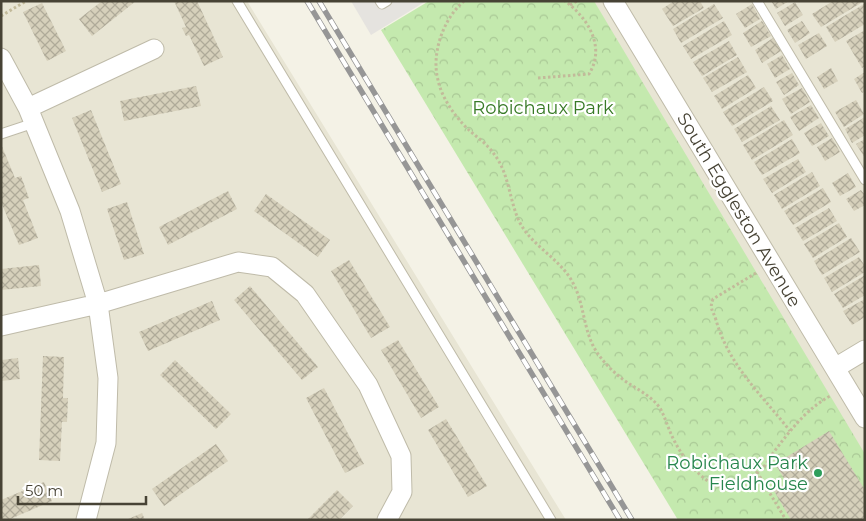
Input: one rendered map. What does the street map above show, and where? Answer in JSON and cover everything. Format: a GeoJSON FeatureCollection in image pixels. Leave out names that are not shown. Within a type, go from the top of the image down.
{"type":"FeatureCollection","features":[{"type":"Feature","properties":{"kind":"street","name":"South Eggleston Avenue"},"geometry":{"type":"LineString","coordinates":[[613,1],[865,418]]}},
{"type":"Feature","properties":{"kind":"street"},"geometry":{"type":"LineString","coordinates":[[31,116],[154,49]]}},
{"type":"Feature","properties":{"kind":"street"},"geometry":{"type":"LineString","coordinates":[[1,58],[31,116],[70,211],[98,304],[108,378],[106,443],[86,520]]}},
{"type":"Feature","properties":{"kind":"street"},"geometry":{"type":"LineString","coordinates":[[1,326],[98,304],[238,262],[272,266],[305,294],[368,385],[401,456],[402,492],[387,520]]}},
{"type":"Feature","properties":{"kind":"street"},"geometry":{"type":"LineString","coordinates":[[835,368],[865,350]]}},
{"type":"Feature","properties":{"kind":"lane"},"geometry":{"type":"LineString","coordinates":[[237,1],[552,520]]}},
{"type":"Feature","properties":{"kind":"lane"},"geometry":{"type":"LineString","coordinates":[[380,1],[382,4],[387,1]]}},
{"type":"Feature","properties":{"kind":"lane"},"geometry":{"type":"LineString","coordinates":[[757,1],[865,180]]}},
{"type":"Feature","properties":{"kind":"lane"},"geometry":{"type":"LineString","coordinates":[[1,134],[31,116]]}},
{"type":"Feature","properties":{"kind":"path"},"geometry":{"type":"LineString","coordinates":[[1,16],[18,3],[26,1]]}},
{"type":"Feature","properties":{"kind":"path"},"geometry":{"type":"LineString","coordinates":[[464,1],[452,13],[436,55],[438,82],[443,94],[460,121],[494,154],[505,176],[512,206],[520,223],[533,240],[564,270],[573,282],[580,299],[586,325],[597,352],[616,374],[652,399],[660,408],[669,430],[684,456],[706,480],[716,486],[726,485],[738,483],[757,472],[790,430],[812,408],[830,396]]}},
{"type":"Feature","properties":{"kind":"path"},"geometry":{"type":"LineString","coordinates":[[538,78],[589,74],[594,67],[596,46],[592,33],[579,13],[565,1]]}},
{"type":"Feature","properties":{"kind":"path"},"geometry":{"type":"LineString","coordinates":[[570,5],[577,1]]}},
{"type":"Feature","properties":{"kind":"path"},"geometry":{"type":"LineString","coordinates":[[756,273],[713,299],[710,307],[721,340],[735,364],[790,430]]}},
{"type":"Feature","properties":{"kind":"path"},"geometry":{"type":"LineString","coordinates":[[757,472],[786,520]]}},
{"type":"Feature","properties":{"kind":"shaded area"},"geometry":{"type":"Polygon","coordinates":[[[1,1],[247,1],[566,520],[1,520],[1,1]]]}},
{"type":"Feature","properties":{"kind":"shaded area"},"geometry":{"type":"Polygon","coordinates":[[[351,1],[426,1],[371,35],[351,1]]]}},
{"type":"Feature","properties":{"kind":"shaded area"},"geometry":{"type":"Polygon","coordinates":[[[588,1],[865,1],[865,459],[588,1]]]}},
{"type":"Feature","properties":{"kind":"green space","name":"Robichaux Park"},"geometry":{"type":"Polygon","coordinates":[[[429,1],[594,1],[865,454],[865,520],[678,520],[381,30],[429,1]]]}},
{"type":"Feature","properties":{"kind":"building"},"geometry":{"type":"Polygon","coordinates":[[[102,1],[136,1],[92,36],[79,19],[102,1]]]}},
{"type":"Feature","properties":{"kind":"building"},"geometry":{"type":"Polygon","coordinates":[[[174,1],[197,1],[223,57],[204,66],[189,35],[186,36],[182,28],[186,27],[174,1]]]}},
{"type":"Feature","properties":{"kind":"building"},"geometry":{"type":"Polygon","coordinates":[[[674,1],[700,1],[704,8],[673,26],[662,9],[674,1]]]}},
{"type":"Feature","properties":{"kind":"building"},"geometry":{"type":"Polygon","coordinates":[[[771,1],[789,1],[776,9],[771,1]]]}},
{"type":"Feature","properties":{"kind":"building"},"geometry":{"type":"Polygon","coordinates":[[[833,1],[860,1],[861,3],[821,27],[812,14],[833,1]]]}},
{"type":"Feature","properties":{"kind":"building"},"geometry":{"type":"Polygon","coordinates":[[[795,2],[803,15],[785,26],[777,13],[795,2]]]}},
{"type":"Feature","properties":{"kind":"building"},"geometry":{"type":"Polygon","coordinates":[[[42,3],[66,51],[47,61],[23,12],[42,3]]]}},
{"type":"Feature","properties":{"kind":"building"},"geometry":{"type":"Polygon","coordinates":[[[714,4],[723,18],[681,43],[673,29],[714,4]]]}},
{"type":"Feature","properties":{"kind":"building"},"geometry":{"type":"Polygon","coordinates":[[[752,4],[760,19],[745,28],[736,14],[752,4]]]}},
{"type":"Feature","properties":{"kind":"building"},"geometry":{"type":"Polygon","coordinates":[[[864,4],[865,24],[835,42],[826,27],[864,4]]]}},
{"type":"Feature","properties":{"kind":"building"},"geometry":{"type":"Polygon","coordinates":[[[724,21],[732,35],[691,59],[683,46],[724,21]]]}},
{"type":"Feature","properties":{"kind":"building"},"geometry":{"type":"Polygon","coordinates":[[[762,21],[771,36],[751,47],[743,33],[762,21]]]}},
{"type":"Feature","properties":{"kind":"building"},"geometry":{"type":"Polygon","coordinates":[[[802,21],[810,33],[795,43],[787,30],[802,21]]]}},
{"type":"Feature","properties":{"kind":"building"},"geometry":{"type":"Polygon","coordinates":[[[865,30],[865,66],[862,68],[846,41],[865,30]]]}},
{"type":"Feature","properties":{"kind":"building"},"geometry":{"type":"Polygon","coordinates":[[[819,33],[827,46],[806,59],[798,45],[819,33]]]}},
{"type":"Feature","properties":{"kind":"building"},"geometry":{"type":"Polygon","coordinates":[[[773,38],[781,51],[762,63],[755,50],[773,38]]]}},
{"type":"Feature","properties":{"kind":"building"},"geometry":{"type":"Polygon","coordinates":[[[729,41],[737,55],[702,76],[693,62],[729,41]]]}},
{"type":"Feature","properties":{"kind":"building"},"geometry":{"type":"Polygon","coordinates":[[[782,55],[790,69],[775,78],[767,64],[782,55]]]}},
{"type":"Feature","properties":{"kind":"building"},"geometry":{"type":"Polygon","coordinates":[[[738,57],[747,72],[712,92],[703,78],[738,57]]]}},
{"type":"Feature","properties":{"kind":"building"},"geometry":{"type":"Polygon","coordinates":[[[831,68],[838,81],[824,89],[817,77],[831,68]]]}},
{"type":"Feature","properties":{"kind":"building"},"geometry":{"type":"Polygon","coordinates":[[[865,72],[865,91],[862,93],[854,79],[865,72]]]}},
{"type":"Feature","properties":{"kind":"building"},"geometry":{"type":"Polygon","coordinates":[[[792,73],[799,85],[784,95],[776,82],[792,73]]]}},
{"type":"Feature","properties":{"kind":"building"},"geometry":{"type":"Polygon","coordinates":[[[748,75],[756,88],[722,109],[714,96],[748,75]]]}},
{"type":"Feature","properties":{"kind":"building"},"geometry":{"type":"Polygon","coordinates":[[[196,86],[201,106],[124,121],[120,101],[196,86]]]}},
{"type":"Feature","properties":{"kind":"building"},"geometry":{"type":"Polygon","coordinates":[[[764,87],[773,101],[732,126],[723,112],[764,87]]]}},
{"type":"Feature","properties":{"kind":"building"},"geometry":{"type":"Polygon","coordinates":[[[802,88],[810,102],[791,114],[782,99],[802,88]]]}},
{"type":"Feature","properties":{"kind":"building"},"geometry":{"type":"Polygon","coordinates":[[[856,100],[864,114],[844,127],[835,112],[856,100]]]}},
{"type":"Feature","properties":{"kind":"building"},"geometry":{"type":"Polygon","coordinates":[[[811,105],[819,118],[799,131],[790,117],[811,105]]]}},
{"type":"Feature","properties":{"kind":"building"},"geometry":{"type":"Polygon","coordinates":[[[771,106],[780,120],[742,142],[734,129],[771,106]]]}},
{"type":"Feature","properties":{"kind":"building"},"geometry":{"type":"Polygon","coordinates":[[[91,110],[121,184],[102,192],[72,118],[91,110]]]}},
{"type":"Feature","properties":{"kind":"building"},"geometry":{"type":"Polygon","coordinates":[[[865,117],[865,135],[852,143],[845,129],[865,117]]]}},
{"type":"Feature","properties":{"kind":"building"},"geometry":{"type":"Polygon","coordinates":[[[784,120],[793,135],[752,160],[743,145],[784,120]]]}},
{"type":"Feature","properties":{"kind":"building"},"geometry":{"type":"Polygon","coordinates":[[[821,123],[829,136],[812,146],[804,133],[821,123]]]}},
{"type":"Feature","properties":{"kind":"building"},"geometry":{"type":"Polygon","coordinates":[[[832,138],[840,152],[825,161],[817,147],[832,138]]]}},
{"type":"Feature","properties":{"kind":"building"},"geometry":{"type":"Polygon","coordinates":[[[792,139],[800,153],[762,175],[754,162],[792,139]]]}},
{"type":"Feature","properties":{"kind":"building"},"geometry":{"type":"Polygon","coordinates":[[[865,139],[865,158],[856,144],[865,139]]]}},
{"type":"Feature","properties":{"kind":"building"},"geometry":{"type":"Polygon","coordinates":[[[1,144],[15,178],[21,176],[29,198],[23,200],[38,238],[19,245],[1,202],[1,144]]]}},
{"type":"Feature","properties":{"kind":"building"},"geometry":{"type":"Polygon","coordinates":[[[798,159],[806,172],[772,193],[763,179],[798,159]]]}},
{"type":"Feature","properties":{"kind":"building"},"geometry":{"type":"Polygon","coordinates":[[[812,172],[820,186],[782,209],[774,195],[812,172]]]}},
{"type":"Feature","properties":{"kind":"building"},"geometry":{"type":"Polygon","coordinates":[[[848,173],[856,187],[840,196],[832,183],[848,173]]]}},
{"type":"Feature","properties":{"kind":"building"},"geometry":{"type":"Polygon","coordinates":[[[823,188],[831,202],[793,225],[784,211],[823,188]]]}},
{"type":"Feature","properties":{"kind":"building"},"geometry":{"type":"Polygon","coordinates":[[[861,190],[865,195],[865,205],[854,211],[846,199],[861,190]]]}},
{"type":"Feature","properties":{"kind":"building"},"geometry":{"type":"Polygon","coordinates":[[[228,191],[237,209],[168,245],[159,227],[228,191]]]}},
{"type":"Feature","properties":{"kind":"building"},"geometry":{"type":"Polygon","coordinates":[[[266,194],[330,240],[318,257],[254,211],[266,194]]]}},
{"type":"Feature","properties":{"kind":"building"},"geometry":{"type":"Polygon","coordinates":[[[127,202],[144,254],[124,260],[107,209],[127,202]]]}},
{"type":"Feature","properties":{"kind":"building"},"geometry":{"type":"Polygon","coordinates":[[[829,208],[837,221],[803,241],[795,228],[829,208]]]}},
{"type":"Feature","properties":{"kind":"building"},"geometry":{"type":"Polygon","coordinates":[[[839,223],[847,237],[813,258],[804,244],[839,223]]]}},
{"type":"Feature","properties":{"kind":"building"},"geometry":{"type":"Polygon","coordinates":[[[851,238],[860,252],[822,275],[814,261],[851,238]]]}},
{"type":"Feature","properties":{"kind":"building"},"geometry":{"type":"Polygon","coordinates":[[[859,257],[865,266],[865,272],[832,292],[824,278],[859,257]]]}},
{"type":"Feature","properties":{"kind":"building"},"geometry":{"type":"Polygon","coordinates":[[[349,260],[390,327],[371,338],[331,271],[349,260]]]}},
{"type":"Feature","properties":{"kind":"building"},"geometry":{"type":"Polygon","coordinates":[[[39,265],[41,286],[1,290],[1,269],[39,265]]]}},
{"type":"Feature","properties":{"kind":"building"},"geometry":{"type":"Polygon","coordinates":[[[865,275],[865,295],[843,308],[834,294],[865,275]]]}},
{"type":"Feature","properties":{"kind":"building"},"geometry":{"type":"Polygon","coordinates":[[[250,286],[318,367],[302,380],[234,300],[250,286]]]}},
{"type":"Feature","properties":{"kind":"building"},"geometry":{"type":"Polygon","coordinates":[[[865,299],[865,317],[852,325],[843,311],[865,299]]]}},
{"type":"Feature","properties":{"kind":"building"},"geometry":{"type":"Polygon","coordinates":[[[212,301],[220,320],[148,351],[139,332],[212,301]]]}},
{"type":"Feature","properties":{"kind":"building"},"geometry":{"type":"Polygon","coordinates":[[[398,340],[439,407],[421,418],[381,350],[398,340]]]}},
{"type":"Feature","properties":{"kind":"building"},"geometry":{"type":"Polygon","coordinates":[[[43,356],[64,357],[63,398],[68,398],[67,422],[62,422],[60,461],[39,460],[43,356]]]}},
{"type":"Feature","properties":{"kind":"building"},"geometry":{"type":"Polygon","coordinates":[[[18,358],[20,379],[1,381],[1,360],[18,358]]]}},
{"type":"Feature","properties":{"kind":"building"},"geometry":{"type":"Polygon","coordinates":[[[175,360],[231,414],[216,429],[160,375],[175,360]]]}},
{"type":"Feature","properties":{"kind":"building"},"geometry":{"type":"Polygon","coordinates":[[[324,388],[364,464],[345,473],[306,398],[324,388]]]}},
{"type":"Feature","properties":{"kind":"building"},"geometry":{"type":"Polygon","coordinates":[[[446,419],[487,486],[468,497],[428,430],[446,419]]]}},
{"type":"Feature","properties":{"kind":"building","name":"Robichaux Park Fieldhouse"},"geometry":{"type":"Polygon","coordinates":[[[829,431],[865,490],[865,520],[791,520],[774,491],[787,483],[775,464],[829,431]]]}},
{"type":"Feature","properties":{"kind":"building"},"geometry":{"type":"Polygon","coordinates":[[[216,444],[228,461],[164,506],[152,489],[216,444]]]}},
{"type":"Feature","properties":{"kind":"building"},"geometry":{"type":"Polygon","coordinates":[[[44,482],[52,501],[8,520],[1,520],[1,500],[44,482]]]}},
{"type":"Feature","properties":{"kind":"building"},"geometry":{"type":"Polygon","coordinates":[[[337,490],[353,506],[339,520],[307,520],[337,490]]]}},
{"type":"Feature","properties":{"kind":"building"},"geometry":{"type":"Polygon","coordinates":[[[142,513],[145,520],[126,520],[142,513]]]}},
{"type":"Feature","properties":{"kind":"railway"},"geometry":{"type":"LineString","coordinates":[[307,1],[620,520]]}},
{"type":"Feature","properties":{"kind":"railway"},"geometry":{"type":"LineString","coordinates":[[319,1],[632,520]]}},
{"type":"Feature","properties":{"kind":"place","name":"Robichaux Park Fieldhouse"},"geometry":{"type":"Point","coordinates":[818,473]}}]}
